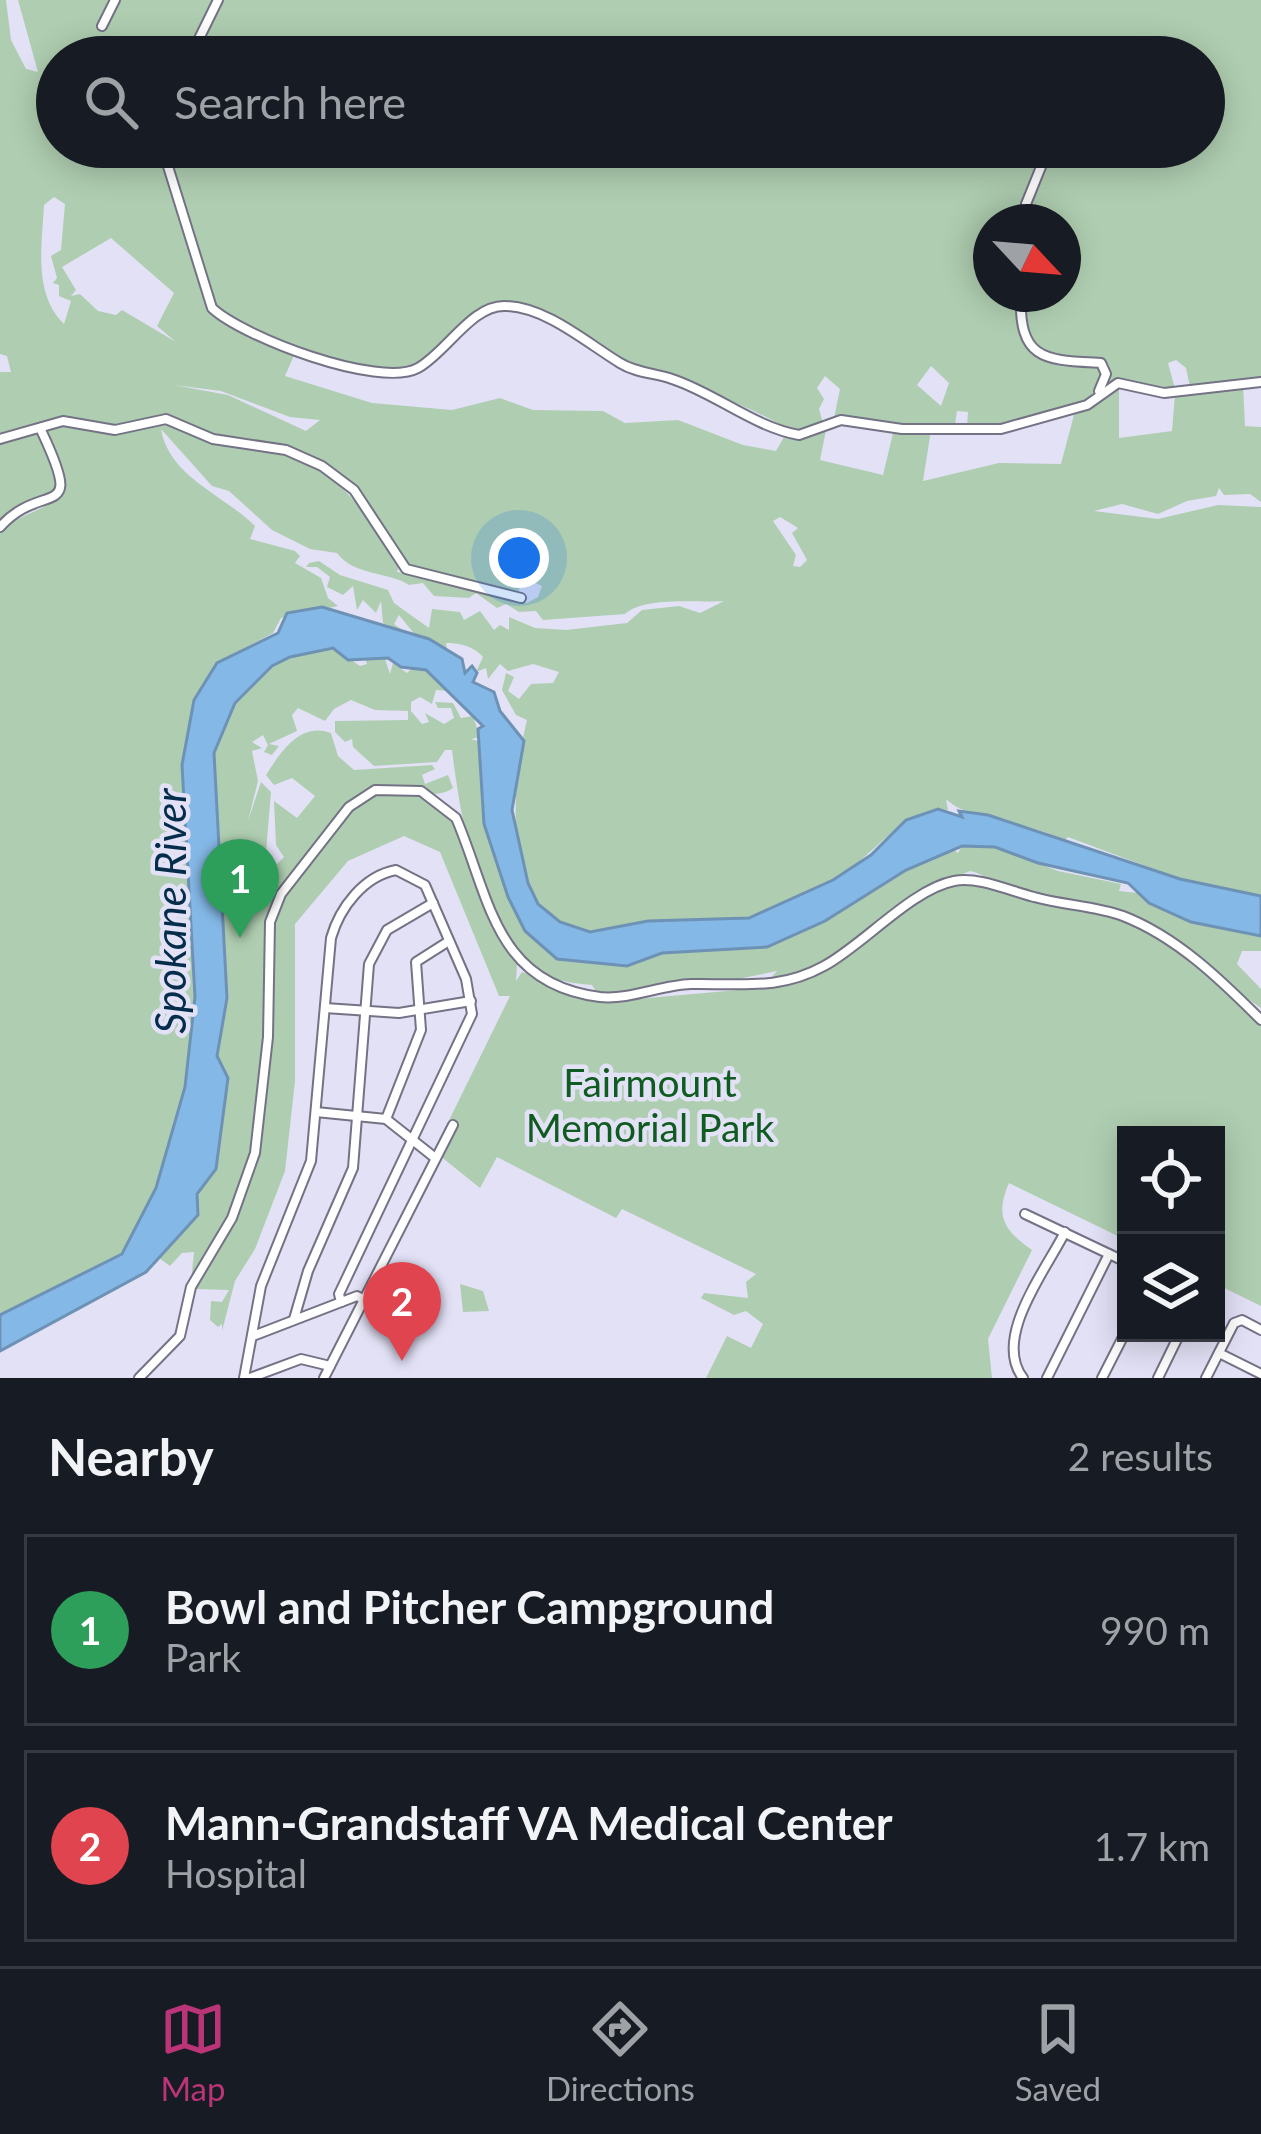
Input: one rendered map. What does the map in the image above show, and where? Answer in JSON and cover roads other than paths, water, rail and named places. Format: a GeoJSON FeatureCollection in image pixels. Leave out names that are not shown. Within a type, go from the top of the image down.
{"type":"FeatureCollection","features":[{"type":"Feature","properties":{"kind":"street"},"geometry":{"type":"LineString","coordinates":[[102,26],[115,0]]}},
{"type":"Feature","properties":{"kind":"street"},"geometry":{"type":"LineString","coordinates":[[200,36],[218,0]]}},
{"type":"Feature","properties":{"kind":"street"},"geometry":{"type":"LineString","coordinates":[[169,168],[212,308],[283,346],[390,375],[407,373],[448,348],[480,312],[498,305],[519,307],[592,342],[623,365],[672,378],[790,434],[807,435],[841,419],[902,429],[1001,429],[1071,411],[1118,383],[1164,393],[1261,382]]}},
{"type":"Feature","properties":{"kind":"street"},"geometry":{"type":"LineString","coordinates":[[1026,204],[1041,168]]}},
{"type":"Feature","properties":{"kind":"street"},"geometry":{"type":"LineString","coordinates":[[1023,312],[1025,335],[1044,356],[1060,364],[1094,362],[1105,367],[1098,394]]}},
{"type":"Feature","properties":{"kind":"street"},"geometry":{"type":"LineString","coordinates":[[0,439],[75,420],[116,430],[166,419],[212,439],[302,456],[354,490],[406,569],[520,598]]}},
{"type":"Feature","properties":{"kind":"street"},"geometry":{"type":"LineString","coordinates":[[0,527],[23,510],[49,503],[60,490],[62,472],[40,428]]}},
{"type":"Feature","properties":{"kind":"street"},"geometry":{"type":"LineString","coordinates":[[139,1378],[180,1336],[191,1287],[232,1218],[255,1153],[268,1037],[272,912],[341,816],[375,790],[411,788],[445,806],[459,824],[492,918],[512,954],[531,970],[588,994],[618,996],[691,985],[774,985],[797,980],[850,951],[926,893],[965,880],[1132,921],[1214,972],[1261,1020]]}},
{"type":"Feature","properties":{"kind":"street"},"geometry":{"type":"LineString","coordinates":[[330,1366],[301,1359],[247,1378],[261,1286],[307,1178],[331,938],[341,911],[359,890],[396,869],[418,878],[434,903],[471,1001],[468,1028],[410,1136],[339,1294],[341,1302]]}},
{"type":"Feature","properties":{"kind":"street"},"geometry":{"type":"LineString","coordinates":[[294,1319],[308,1271],[349,1183],[375,946],[400,918],[434,903]]}},
{"type":"Feature","properties":{"kind":"street"},"geometry":{"type":"LineString","coordinates":[[386,1119],[421,1030],[424,1010],[416,962],[449,941]]}},
{"type":"Feature","properties":{"kind":"street"},"geometry":{"type":"LineString","coordinates":[[325,1008],[424,1010],[471,1001]]}},
{"type":"Feature","properties":{"kind":"street"},"geometry":{"type":"LineString","coordinates":[[316,1112],[386,1119],[434,1157]]}},
{"type":"Feature","properties":{"kind":"street"},"geometry":{"type":"LineString","coordinates":[[324,1378],[453,1125]]}},
{"type":"Feature","properties":{"kind":"street"},"geometry":{"type":"LineString","coordinates":[[1025,1214],[1117,1258]]}},
{"type":"Feature","properties":{"kind":"street"},"geometry":{"type":"LineString","coordinates":[[1023,1378],[1011,1358],[1012,1338],[1065,1232]]}},
{"type":"Feature","properties":{"kind":"street"},"geometry":{"type":"LineString","coordinates":[[1047,1378],[1109,1254]]}},
{"type":"Feature","properties":{"kind":"street"},"geometry":{"type":"LineString","coordinates":[[252,1337],[341,1302],[363,1299]]}},
{"type":"Feature","properties":{"kind":"street"},"geometry":{"type":"LineString","coordinates":[[1207,1378],[1238,1320],[1261,1330]]}},
{"type":"Feature","properties":{"kind":"street"},"geometry":{"type":"LineString","coordinates":[[1102,1378],[1120,1342]]}},
{"type":"Feature","properties":{"kind":"street"},"geometry":{"type":"LineString","coordinates":[[1158,1378],[1176,1342]]}},
{"type":"Feature","properties":{"kind":"street"},"geometry":{"type":"LineString","coordinates":[[1219,1353],[1261,1374]]}},
{"type":"Feature","properties":{"kind":"water"},"geometry":{"type":"Polygon","coordinates":[[[322,607],[429,639],[462,659],[465,673],[472,666],[477,673],[473,682],[494,692],[500,711],[524,741],[512,810],[528,883],[538,904],[560,922],[590,932],[648,921],[749,918],[833,880],[871,855],[906,820],[938,809],[962,817],[959,811],[988,815],[1180,879],[1261,896],[1261,936],[1191,922],[1149,903],[1128,883],[1038,863],[995,847],[962,846],[906,870],[825,921],[767,947],[662,953],[627,966],[557,959],[525,931],[508,897],[484,824],[478,729],[483,726],[426,670],[401,667],[388,658],[348,660],[333,648],[290,657],[272,666],[235,703],[214,753],[227,998],[217,1056],[228,1078],[216,1169],[197,1194],[198,1215],[146,1272],[0,1351],[0,1315],[122,1254],[156,1188],[185,1087],[195,997],[182,765],[194,700],[217,663],[278,633],[287,613],[322,607]]]}},
{"type":"Feature","properties":{"kind":"place","name":"Bowl and Pitcher Campground"},"geometry":{"type":"Point","coordinates":[240,938]}},
{"type":"Feature","properties":{"kind":"place","name":"Mann-Grandstaff VA Medical Center"},"geometry":{"type":"Point","coordinates":[402,1361]}},
{"type":"Feature","properties":{"kind":"water label","name":"Spokane River"},"geometry":{"type":"Point","coordinates":[171,911]}},
{"type":"Feature","properties":{"kind":"park label","name":"Fairmount Memorial Park"},"geometry":{"type":"Point","coordinates":[650,1106]}}]}
